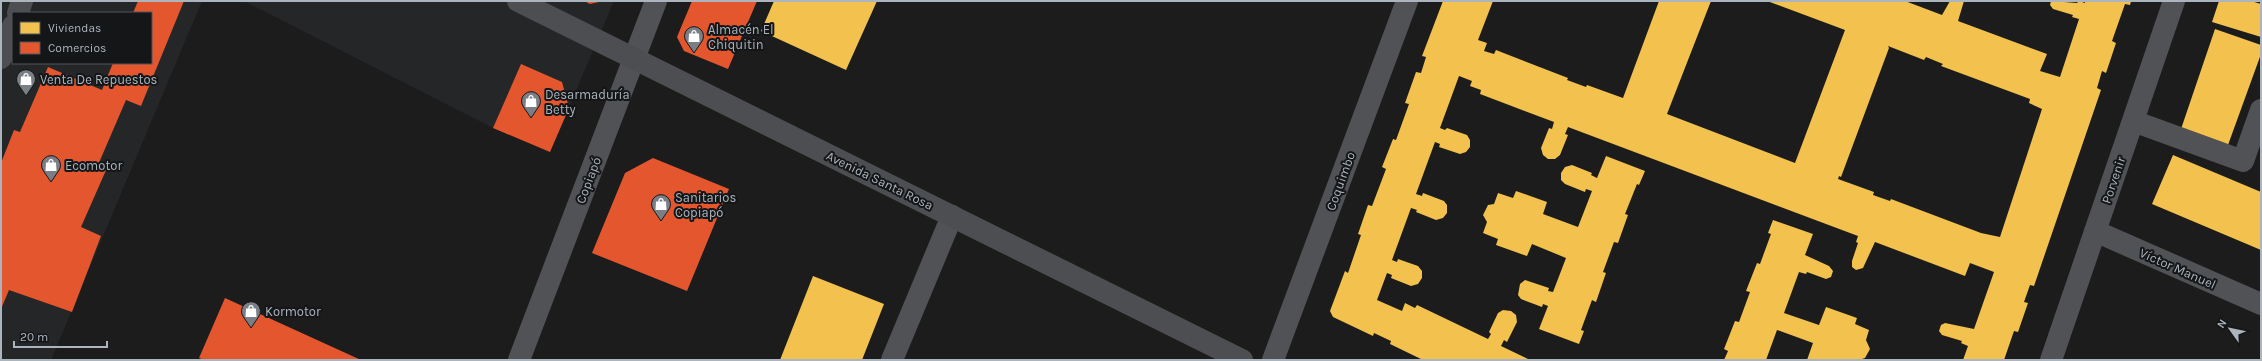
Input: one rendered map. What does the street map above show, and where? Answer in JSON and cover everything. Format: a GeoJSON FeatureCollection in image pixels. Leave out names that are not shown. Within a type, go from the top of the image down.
{"type":"FeatureCollection","features":[{"type":"Feature","properties":{"kind":"main road"},"geometry":{"type":"LineString","coordinates":[[18,12],[22,1]]}},
{"type":"Feature","properties":{"kind":"main road","name":"Avenida Santa Rosa"},"geometry":{"type":"LineString","coordinates":[[518,1],[1242,360]]}},
{"type":"Feature","properties":{"kind":"main road"},"geometry":{"type":"LineString","coordinates":[[1,58],[12,29]]}},
{"type":"Feature","properties":{"kind":"street","name":"Copiapó"},"geometry":{"type":"LineString","coordinates":[[519,360],[656,1]]}},
{"type":"Feature","properties":{"kind":"street","name":"Coquimbo"},"geometry":{"type":"LineString","coordinates":[[1273,360],[1407,1]]}},
{"type":"Feature","properties":{"kind":"street","name":"Porvenir"},"geometry":{"type":"LineString","coordinates":[[2051,360],[2174,1]]}},
{"type":"Feature","properties":{"kind":"street"},"geometry":{"type":"LineString","coordinates":[[2133,121],[2243,160],[2254,154],[2261,110]]}},
{"type":"Feature","properties":{"kind":"street"},"geometry":{"type":"LineString","coordinates":[[892,360],[952,216]]}},
{"type":"Feature","properties":{"kind":"street","name":"Víctor Manuel"},"geometry":{"type":"LineString","coordinates":[[2095,231],[2261,304]]}},
{"type":"Feature","properties":{"kind":"shaded area"},"geometry":{"type":"Polygon","coordinates":[[[1,1],[202,1],[51,360],[1,360],[1,1]]]}},
{"type":"Feature","properties":{"kind":"shaded area"},"geometry":{"type":"Polygon","coordinates":[[[244,1],[614,1],[550,152],[493,128],[244,1]]]}},
{"type":"Feature","properties":{"kind":"building: Viviendas"},"geometry":{"type":"Polygon","coordinates":[[[774,1],[877,1],[846,70],[761,31],[774,1]]]}},
{"type":"Feature","properties":{"kind":"building: Viviendas"},"geometry":{"type":"Polygon","coordinates":[[[1443,1],[1493,1],[1478,40],[1487,43],[1484,51],[1494,54],[1496,50],[1568,78],[1567,80],[1586,87],[1587,85],[1623,98],[1659,1],[1711,1],[1667,114],[1795,163],[1845,30],[1767,1],[1905,1],[1942,15],[1950,1],[1964,1],[1958,21],[2047,54],[2040,71],[2060,77],[2079,19],[2072,17],[2073,15],[2053,9],[2050,5],[2051,1],[2077,3],[2079,1],[2085,3],[2085,1],[2131,1],[2130,5],[2125,4],[2112,41],[2116,43],[2106,73],[2102,71],[2097,88],[2101,90],[2034,286],[2030,285],[2024,302],[2028,303],[2018,332],[2014,331],[2004,360],[1963,360],[1968,346],[1961,343],[1962,341],[1942,335],[1939,331],[1941,325],[1945,323],[1974,329],[1994,272],[1970,263],[1965,276],[1875,242],[1863,268],[1856,270],[1852,267],[1852,261],[1858,243],[1856,242],[1858,236],[1568,127],[1565,134],[1568,135],[1560,155],[1555,159],[1548,159],[1543,155],[1541,148],[1549,128],[1552,129],[1554,122],[1480,94],[1481,90],[1470,86],[1472,81],[1459,76],[1440,128],[1445,130],[1447,128],[1467,135],[1470,140],[1470,147],[1466,152],[1460,154],[1439,147],[1440,144],[1435,142],[1416,194],[1422,196],[1423,193],[1444,201],[1447,205],[1447,213],[1443,218],[1436,220],[1416,212],[1417,210],[1411,208],[1392,260],[1397,262],[1398,259],[1418,266],[1422,271],[1422,278],[1418,284],[1411,286],[1391,278],[1392,275],[1387,273],[1377,300],[1402,311],[1405,303],[1415,308],[1417,305],[1488,339],[1491,334],[1489,332],[1498,313],[1503,310],[1511,311],[1516,315],[1517,322],[1507,342],[1504,340],[1501,346],[1530,360],[1423,360],[1390,344],[1391,341],[1374,333],[1373,336],[1333,317],[1330,311],[1345,271],[1348,273],[1361,235],[1358,234],[1368,205],[1372,206],[1386,169],[1382,167],[1393,139],[1396,140],[1409,104],[1405,103],[1416,72],[1421,73],[1426,57],[1422,56],[1443,1]],[[1888,46],[1889,48],[1841,177],[1839,176],[1838,179],[1874,192],[1873,195],[1890,201],[1891,199],[1981,233],[2000,237],[2042,109],[2029,103],[2030,99],[1941,66],[1943,64],[1926,57],[1924,60],[1888,46]]]}},
{"type":"Feature","properties":{"kind":"building: Viviendas"},"geometry":{"type":"Polygon","coordinates":[[[2219,1],[2251,1],[2261,4],[2261,37],[2212,22],[2219,1]]]}},
{"type":"Feature","properties":{"kind":"building: Viviendas"},"geometry":{"type":"Polygon","coordinates":[[[2215,29],[2261,45],[2261,54],[2228,145],[2181,129],[2215,29]]]}},
{"type":"Feature","properties":{"kind":"building: Viviendas"},"geometry":{"type":"Polygon","coordinates":[[[2173,155],[2261,192],[2261,250],[2152,204],[2173,155]]]}},
{"type":"Feature","properties":{"kind":"building: Viviendas"},"geometry":{"type":"Polygon","coordinates":[[[1606,156],[1645,171],[1639,185],[1637,184],[1625,214],[1628,215],[1618,243],[1614,242],[1603,272],[1606,273],[1596,302],[1592,300],[1581,330],[1584,331],[1579,344],[1539,329],[1548,306],[1543,304],[1542,307],[1521,299],[1518,295],[1520,284],[1525,280],[1549,288],[1548,291],[1553,292],[1566,258],[1532,244],[1527,256],[1496,245],[1498,239],[1483,233],[1487,222],[1483,215],[1488,205],[1494,204],[1498,193],[1513,198],[1516,191],[1547,202],[1543,214],[1578,227],[1592,191],[1586,189],[1585,192],[1565,184],[1561,180],[1561,173],[1565,167],[1572,165],[1592,173],[1591,175],[1597,178],[1606,156]]]}},
{"type":"Feature","properties":{"kind":"building: Viviendas"},"geometry":{"type":"Polygon","coordinates":[[[1773,220],[1813,234],[1805,255],[1829,266],[1833,271],[1831,277],[1826,279],[1807,272],[1806,274],[1799,272],[1784,313],[1819,325],[1826,307],[1857,318],[1855,324],[1869,330],[1866,340],[1870,349],[1865,358],[1859,360],[1807,360],[1813,343],[1777,330],[1766,360],[1724,360],[1728,351],[1724,349],[1735,321],[1739,322],[1750,292],[1746,291],[1757,263],[1760,264],[1771,234],[1768,233],[1773,220]]]}},
{"type":"Feature","properties":{"kind":"building: Viviendas"},"geometry":{"type":"Polygon","coordinates":[[[813,276],[884,304],[862,360],[780,360],[813,276]]]}},
{"type":"Feature","properties":{"kind":"building: Comercios"},"geometry":{"type":"Polygon","coordinates":[[[138,1],[184,1],[141,106],[126,100],[98,165],[107,168],[81,227],[101,236],[72,312],[9,290],[1,309],[1,163],[14,130],[20,132],[48,67],[102,90],[113,64],[152,64],[152,12],[133,12],[138,1]]]}},
{"type":"Feature","properties":{"kind":"building: Comercios"},"geometry":{"type":"Polygon","coordinates":[[[584,1],[599,1],[599,2],[590,4],[584,1]]]}},
{"type":"Feature","properties":{"kind":"building: Comercios"},"geometry":{"type":"Polygon","coordinates":[[[692,1],[757,1],[728,69],[684,51],[677,37],[692,1]]]}},
{"type":"Feature","properties":{"kind":"building: Comercios","name":"Desarmaduría Betty"},"geometry":{"type":"Polygon","coordinates":[[[521,64],[562,82],[569,108],[550,152],[493,128],[521,64]]]}},
{"type":"Feature","properties":{"kind":"building: Comercios","name":"Sanitarios Copiapó"},"geometry":{"type":"Polygon","coordinates":[[[653,158],[729,189],[687,291],[592,253],[625,173],[653,158]]]}},
{"type":"Feature","properties":{"kind":"building: Comercios","name":"Kormotor"},"geometry":{"type":"Polygon","coordinates":[[[225,298],[361,360],[204,360],[199,358],[225,298]]]}},
{"type":"Feature","properties":{"kind":"place","name":"Almacén El Chiquitin"},"geometry":{"type":"Point","coordinates":[694,53]}},
{"type":"Feature","properties":{"kind":"place","name":"Venta De Repuestos"},"geometry":{"type":"Point","coordinates":[26,96]}},
{"type":"Feature","properties":{"kind":"place","name":"Desarmaduría Betty"},"geometry":{"type":"Point","coordinates":[531,118]}},
{"type":"Feature","properties":{"kind":"place","name":"Ecomotor"},"geometry":{"type":"Point","coordinates":[51,182]}},
{"type":"Feature","properties":{"kind":"place","name":"Sanitarios Copiapó"},"geometry":{"type":"Point","coordinates":[661,221]}},
{"type":"Feature","properties":{"kind":"place","name":"Kormotor"},"geometry":{"type":"Point","coordinates":[251,328]}}]}
